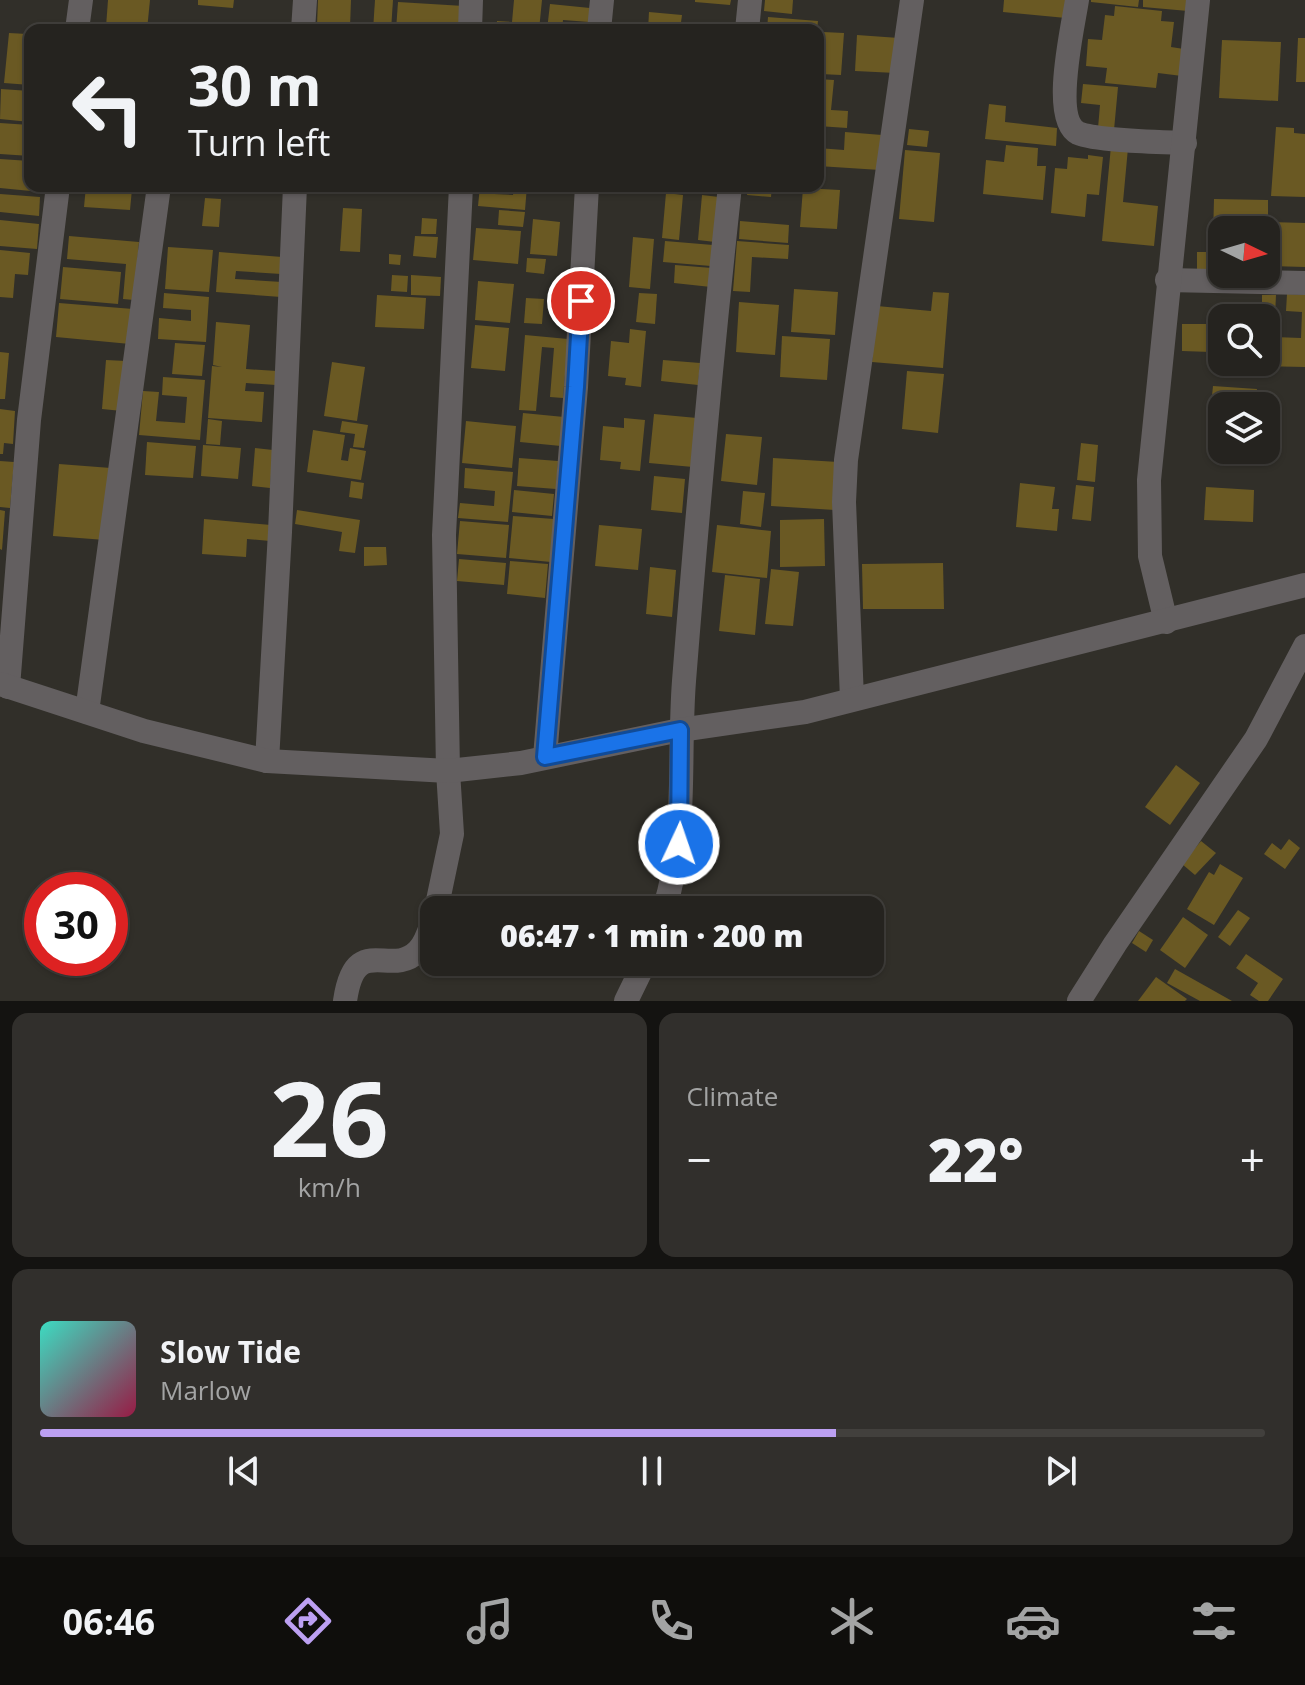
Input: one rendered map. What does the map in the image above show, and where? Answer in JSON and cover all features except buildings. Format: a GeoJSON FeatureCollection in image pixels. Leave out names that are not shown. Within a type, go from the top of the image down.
{"type":"FeatureCollection","features":[{"type":"Feature","properties":{"kind":"street"},"geometry":{"type":"LineString","coordinates":[[78,24],[81,0]]}},
{"type":"Feature","properties":{"kind":"street"},"geometry":{"type":"LineString","coordinates":[[303,24],[305,0]]}},
{"type":"Feature","properties":{"kind":"street"},"geometry":{"type":"LineString","coordinates":[[470,24],[471,0]]}},
{"type":"Feature","properties":{"kind":"street"},"geometry":{"type":"LineString","coordinates":[[600,24],[602,0]]}},
{"type":"Feature","properties":{"kind":"street"},"geometry":{"type":"LineString","coordinates":[[748,24],[750,0]]}},
{"type":"Feature","properties":{"kind":"street"},"geometry":{"type":"LineString","coordinates":[[852,699],[844,502],[846,460],[912,0]]}},
{"type":"Feature","properties":{"kind":"street"},"geometry":{"type":"LineString","coordinates":[[1077,0],[1064,99],[1065,116],[1070,126],[1090,136],[1185,143]]}},
{"type":"Feature","properties":{"kind":"street"},"geometry":{"type":"LineString","coordinates":[[1166,622],[1150,556],[1149,480],[1167,280],[1185,143],[1198,0]]}},
{"type":"Feature","properties":{"kind":"street"},"geometry":{"type":"LineString","coordinates":[[57,192],[29,420],[4,686],[144,731],[267,761],[448,771],[521,763],[680,730],[805,712],[1305,585]]}},
{"type":"Feature","properties":{"kind":"street"},"geometry":{"type":"LineString","coordinates":[[87,712],[158,192]]}},
{"type":"Feature","properties":{"kind":"street"},"geometry":{"type":"LineString","coordinates":[[267,761],[295,192]]}},
{"type":"Feature","properties":{"kind":"street"},"geometry":{"type":"LineString","coordinates":[[439,896],[452,834],[444,535],[461,192]]}},
{"type":"Feature","properties":{"kind":"street"},"geometry":{"type":"LineString","coordinates":[[545,757],[576,387],[587,192]]}},
{"type":"Feature","properties":{"kind":"street"},"geometry":{"type":"LineString","coordinates":[[668,896],[679,844],[680,730],[705,422],[729,192]]}},
{"type":"Feature","properties":{"kind":"street"},"geometry":{"type":"LineString","coordinates":[[1167,280],[1305,283]]}},
{"type":"Feature","properties":{"kind":"street"},"geometry":{"type":"LineString","coordinates":[[1079,1001],[1256,739],[1305,646]]}},
{"type":"Feature","properties":{"kind":"street"},"geometry":{"type":"LineString","coordinates":[[345,1001],[348,983],[358,965],[369,960],[401,960],[420,948]]}},
{"type":"Feature","properties":{"kind":"street"},"geometry":{"type":"LineString","coordinates":[[626,1001],[638,976]]}},
{"type":"Feature","properties":{"kind":"route"},"geometry":{"type":"LineString","coordinates":[[581,301],[545,757],[680,730],[682,806],[679,844]]}}]}
